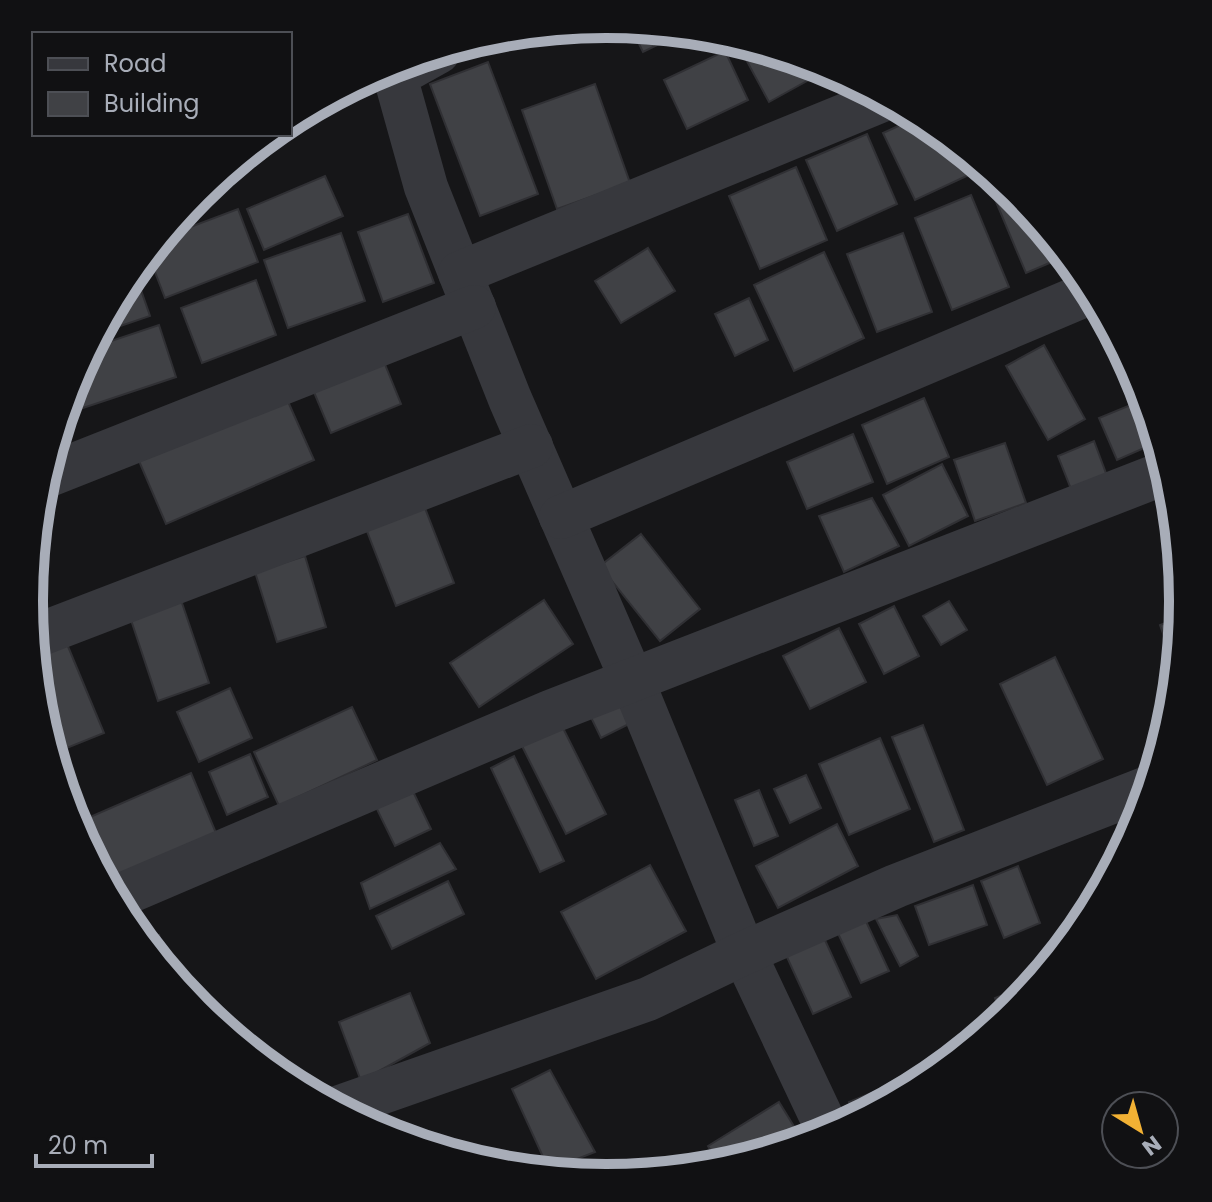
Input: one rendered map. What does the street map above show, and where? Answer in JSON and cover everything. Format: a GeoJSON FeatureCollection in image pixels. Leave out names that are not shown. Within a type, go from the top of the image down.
{"type":"FeatureCollection","features":[{"type":"Feature","properties":{"kind":"street"},"geometry":{"type":"LineString","coordinates":[[396,79],[426,187],[467,290],[744,953],[823,1120]]}},
{"type":"Feature","properties":{"kind":"street"},"geometry":{"type":"LineString","coordinates":[[59,471],[467,290],[872,105]]}},
{"type":"Feature","properties":{"kind":"street"},"geometry":{"type":"LineString","coordinates":[[561,517],[1080,297]]}},
{"type":"Feature","properties":{"kind":"street"},"geometry":{"type":"LineString","coordinates":[[44,633],[531,446]]}},
{"type":"Feature","properties":{"kind":"street"},"geometry":{"type":"LineString","coordinates":[[125,893],[321,808],[632,680],[1155,477]]}},
{"type":"Feature","properties":{"kind":"street"},"geometry":{"type":"LineString","coordinates":[[351,1103],[648,999],[896,886],[1135,793]]}},
{"type":"Feature","properties":{"kind":"building"},"geometry":{"type":"Polygon","coordinates":[[[636,39],[665,41],[643,52],[636,39]]]}},
{"type":"Feature","properties":{"kind":"building"},"geometry":{"type":"Polygon","coordinates":[[[725,51],[748,100],[687,129],[664,80],[725,51]]]}},
{"type":"Feature","properties":{"kind":"building"},"geometry":{"type":"Polygon","coordinates":[[[744,55],[813,78],[769,102],[744,55]]]}},
{"type":"Feature","properties":{"kind":"building"},"geometry":{"type":"Polygon","coordinates":[[[488,62],[538,194],[480,216],[430,84],[488,62]]]}},
{"type":"Feature","properties":{"kind":"building"},"geometry":{"type":"Polygon","coordinates":[[[595,84],[630,183],[557,209],[522,110],[595,84]]]}},
{"type":"Feature","properties":{"kind":"building"},"geometry":{"type":"Polygon","coordinates":[[[904,123],[949,154],[971,174],[915,200],[883,133],[904,123]]]}},
{"type":"Feature","properties":{"kind":"building"},"geometry":{"type":"Polygon","coordinates":[[[867,134],[897,204],[837,231],[806,160],[867,134]]]}},
{"type":"Feature","properties":{"kind":"building"},"geometry":{"type":"Polygon","coordinates":[[[796,167],[827,240],[760,269],[729,196],[796,167]]]}},
{"type":"Feature","properties":{"kind":"building"},"geometry":{"type":"Polygon","coordinates":[[[325,176],[343,216],[264,250],[247,209],[325,176]]]}},
{"type":"Feature","properties":{"kind":"building"},"geometry":{"type":"Polygon","coordinates":[[[971,195],[1009,287],[952,310],[915,218],[971,195]]]}},
{"type":"Feature","properties":{"kind":"building"},"geometry":{"type":"Polygon","coordinates":[[[994,197],[1004,203],[1055,261],[1026,273],[994,197]]]}},
{"type":"Feature","properties":{"kind":"building"},"geometry":{"type":"Polygon","coordinates":[[[238,209],[258,262],[165,298],[153,267],[183,230],[238,209]]]}},
{"type":"Feature","properties":{"kind":"building"},"geometry":{"type":"Polygon","coordinates":[[[408,214],[434,283],[383,302],[358,232],[408,214]]]}},
{"type":"Feature","properties":{"kind":"building"},"geometry":{"type":"Polygon","coordinates":[[[341,233],[365,301],[288,328],[264,260],[341,233]]]}},
{"type":"Feature","properties":{"kind":"building"},"geometry":{"type":"Polygon","coordinates":[[[903,233],[932,312],[877,332],[847,254],[903,233]]]}},
{"type":"Feature","properties":{"kind":"building"},"geometry":{"type":"Polygon","coordinates":[[[648,248],[675,291],[621,323],[595,281],[648,248]]]}},
{"type":"Feature","properties":{"kind":"building"},"geometry":{"type":"Polygon","coordinates":[[[824,252],[864,338],[794,371],[754,285],[824,252]]]}},
{"type":"Feature","properties":{"kind":"building"},"geometry":{"type":"Polygon","coordinates":[[[256,280],[276,335],[202,363],[181,308],[256,280]]]}},
{"type":"Feature","properties":{"kind":"building"},"geometry":{"type":"Polygon","coordinates":[[[140,286],[150,316],[113,329],[140,286]]]}},
{"type":"Feature","properties":{"kind":"building"},"geometry":{"type":"Polygon","coordinates":[[[749,298],[768,340],[735,356],[715,314],[749,298]]]}},
{"type":"Feature","properties":{"kind":"building"},"geometry":{"type":"Polygon","coordinates":[[[159,325],[176,377],[77,410],[106,343],[159,325]]]}},
{"type":"Feature","properties":{"kind":"building"},"geometry":{"type":"Polygon","coordinates":[[[1044,345],[1085,419],[1048,440],[1006,366],[1044,345]]]}},
{"type":"Feature","properties":{"kind":"building"},"geometry":{"type":"Polygon","coordinates":[[[382,357],[401,404],[331,433],[311,385],[382,357]]]}},
{"type":"Feature","properties":{"kind":"building"},"geometry":{"type":"Polygon","coordinates":[[[286,397],[314,460],[166,524],[139,461],[286,397]]]}},
{"type":"Feature","properties":{"kind":"building"},"geometry":{"type":"Polygon","coordinates":[[[924,398],[949,457],[887,484],[862,425],[924,398]]]}},
{"type":"Feature","properties":{"kind":"building"},"geometry":{"type":"Polygon","coordinates":[[[1133,404],[1147,447],[1117,460],[1099,418],[1133,404]]]}},
{"type":"Feature","properties":{"kind":"building"},"geometry":{"type":"Polygon","coordinates":[[[853,434],[873,482],[807,509],[787,462],[853,434]]]}},
{"type":"Feature","properties":{"kind":"building"},"geometry":{"type":"Polygon","coordinates":[[[1094,441],[1107,476],[1071,489],[1058,456],[1094,441]]]}},
{"type":"Feature","properties":{"kind":"building"},"geometry":{"type":"Polygon","coordinates":[[[1005,443],[1026,503],[975,521],[954,460],[1005,443]]]}},
{"type":"Feature","properties":{"kind":"building"},"geometry":{"type":"Polygon","coordinates":[[[942,464],[968,516],[909,546],[883,495],[942,464]]]}},
{"type":"Feature","properties":{"kind":"building"},"geometry":{"type":"Polygon","coordinates":[[[872,498],[899,546],[844,572],[819,516],[872,498]]]}},
{"type":"Feature","properties":{"kind":"building"},"geometry":{"type":"Polygon","coordinates":[[[423,503],[454,583],[396,606],[365,526],[423,503]]]}},
{"type":"Feature","properties":{"kind":"building"},"geometry":{"type":"Polygon","coordinates":[[[641,534],[700,609],[660,641],[600,566],[641,534]]]}},
{"type":"Feature","properties":{"kind":"building"},"geometry":{"type":"Polygon","coordinates":[[[305,556],[326,627],[277,642],[255,572],[305,556]]]}},
{"type":"Feature","properties":{"kind":"building"},"geometry":{"type":"Polygon","coordinates":[[[181,600],[209,683],[158,701],[130,617],[181,600]]]}},
{"type":"Feature","properties":{"kind":"building"},"geometry":{"type":"Polygon","coordinates":[[[544,600],[573,644],[479,707],[450,663],[544,600]]]}},
{"type":"Feature","properties":{"kind":"building"},"geometry":{"type":"Polygon","coordinates":[[[949,601],[967,630],[941,645],[923,616],[949,601]]]}},
{"type":"Feature","properties":{"kind":"building"},"geometry":{"type":"Polygon","coordinates":[[[894,606],[919,656],[884,674],[859,624],[894,606]]]}},
{"type":"Feature","properties":{"kind":"building"},"geometry":{"type":"Polygon","coordinates":[[[1168,622],[1167,645],[1160,625],[1168,622]]]}},
{"type":"Feature","properties":{"kind":"building"},"geometry":{"type":"Polygon","coordinates":[[[839,628],[866,682],[810,709],[783,656],[839,628]]]}},
{"type":"Feature","properties":{"kind":"building"},"geometry":{"type":"Polygon","coordinates":[[[62,632],[104,733],[63,750],[54,711],[44,639],[62,632]]]}},
{"type":"Feature","properties":{"kind":"building"},"geometry":{"type":"Polygon","coordinates":[[[1055,657],[1103,759],[1047,785],[1000,684],[1055,657]]]}},
{"type":"Feature","properties":{"kind":"building"},"geometry":{"type":"Polygon","coordinates":[[[230,688],[252,738],[199,762],[177,712],[230,688]]]}},
{"type":"Feature","properties":{"kind":"building"},"geometry":{"type":"Polygon","coordinates":[[[618,691],[633,722],[601,738],[586,707],[618,691]]]}},
{"type":"Feature","properties":{"kind":"building"},"geometry":{"type":"Polygon","coordinates":[[[352,707],[377,760],[279,806],[254,752],[352,707]]]}},
{"type":"Feature","properties":{"kind":"building"},"geometry":{"type":"Polygon","coordinates":[[[561,724],[606,814],[566,834],[521,744],[561,724]]]}},
{"type":"Feature","properties":{"kind":"building"},"geometry":{"type":"Polygon","coordinates":[[[923,725],[964,830],[934,842],[892,737],[923,725]]]}},
{"type":"Feature","properties":{"kind":"building"},"geometry":{"type":"Polygon","coordinates":[[[880,738],[910,809],[849,835],[819,764],[880,738]]]}},
{"type":"Feature","properties":{"kind":"building"},"geometry":{"type":"Polygon","coordinates":[[[250,754],[268,797],[227,815],[209,772],[250,754]]]}},
{"type":"Feature","properties":{"kind":"building"},"geometry":{"type":"Polygon","coordinates":[[[514,756],[564,861],[540,872],[491,768],[514,756]]]}},
{"type":"Feature","properties":{"kind":"building"},"geometry":{"type":"Polygon","coordinates":[[[191,773],[216,833],[115,877],[87,818],[191,773]]]}},
{"type":"Feature","properties":{"kind":"building"},"geometry":{"type":"Polygon","coordinates":[[[806,775],[821,808],[790,823],[774,789],[806,775]]]}},
{"type":"Feature","properties":{"kind":"building"},"geometry":{"type":"Polygon","coordinates":[[[408,781],[431,829],[395,846],[372,799],[408,781]]]}},
{"type":"Feature","properties":{"kind":"building"},"geometry":{"type":"Polygon","coordinates":[[[759,790],[778,836],[754,846],[735,800],[759,790]]]}},
{"type":"Feature","properties":{"kind":"building"},"geometry":{"type":"Polygon","coordinates":[[[837,824],[858,866],[778,908],[756,866],[837,824]]]}},
{"type":"Feature","properties":{"kind":"building"},"geometry":{"type":"Polygon","coordinates":[[[440,843],[456,869],[370,909],[361,883],[440,843]]]}},
{"type":"Feature","properties":{"kind":"building"},"geometry":{"type":"Polygon","coordinates":[[[650,865],[686,931],[596,979],[561,912],[650,865]]]}},
{"type":"Feature","properties":{"kind":"building"},"geometry":{"type":"Polygon","coordinates":[[[1018,866],[1040,923],[1004,938],[981,881],[1018,866]]]}},
{"type":"Feature","properties":{"kind":"building"},"geometry":{"type":"Polygon","coordinates":[[[448,881],[464,914],[392,949],[376,916],[448,881]]]}},
{"type":"Feature","properties":{"kind":"building"},"geometry":{"type":"Polygon","coordinates":[[[973,885],[987,925],[929,945],[915,906],[973,885]]]}},
{"type":"Feature","properties":{"kind":"building"},"geometry":{"type":"Polygon","coordinates":[[[897,915],[918,956],[900,966],[876,919],[897,915]]]}},
{"type":"Feature","properties":{"kind":"building"},"geometry":{"type":"Polygon","coordinates":[[[864,917],[889,971],[861,983],[836,929],[864,917]]]}},
{"type":"Feature","properties":{"kind":"building"},"geometry":{"type":"Polygon","coordinates":[[[819,927],[851,997],[813,1014],[781,944],[819,927]]]}},
{"type":"Feature","properties":{"kind":"building"},"geometry":{"type":"Polygon","coordinates":[[[1011,992],[998,1005],[995,998],[1011,992]]]}},
{"type":"Feature","properties":{"kind":"building"},"geometry":{"type":"Polygon","coordinates":[[[410,993],[430,1043],[361,1081],[339,1022],[410,993]]]}},
{"type":"Feature","properties":{"kind":"building"},"geometry":{"type":"Polygon","coordinates":[[[550,1070],[595,1152],[567,1163],[545,1160],[512,1089],[550,1070]]]}},
{"type":"Feature","properties":{"kind":"building"},"geometry":{"type":"Polygon","coordinates":[[[898,1082],[851,1108],[849,1102],[898,1082]]]}},
{"type":"Feature","properties":{"kind":"building"},"geometry":{"type":"Polygon","coordinates":[[[779,1102],[796,1130],[716,1153],[713,1154],[708,1146],[779,1102]]]}}]}
